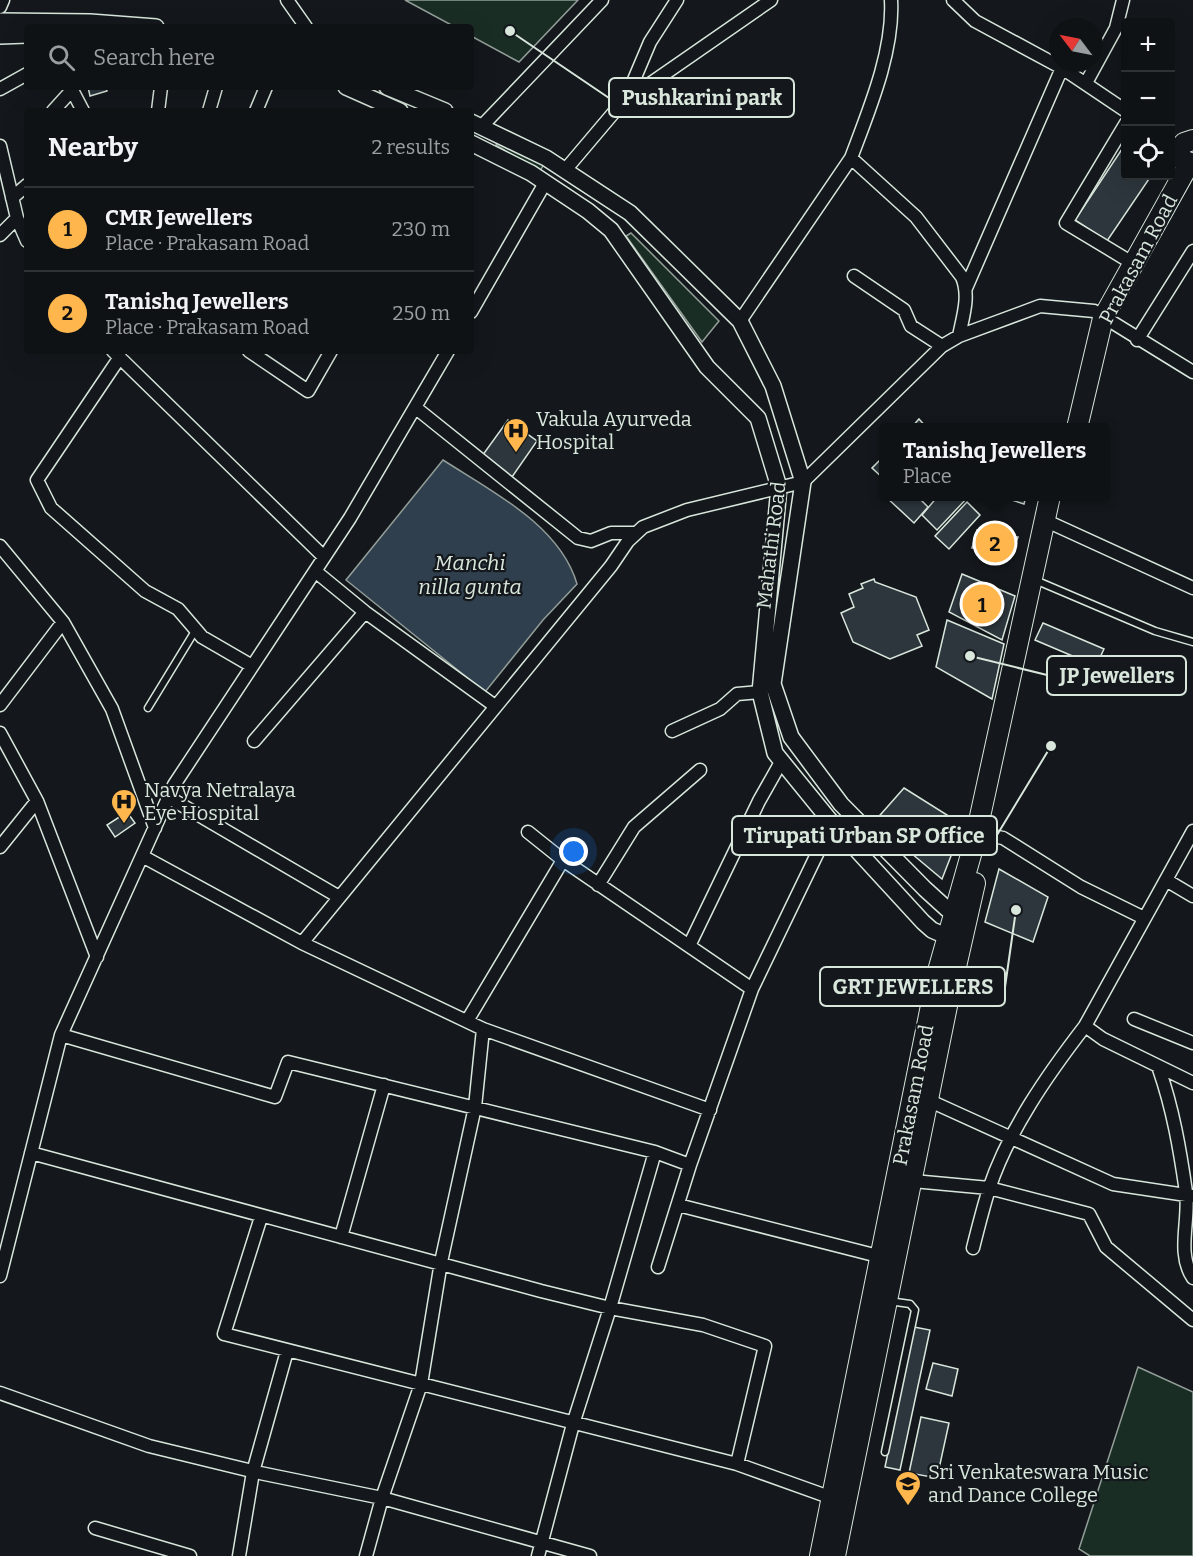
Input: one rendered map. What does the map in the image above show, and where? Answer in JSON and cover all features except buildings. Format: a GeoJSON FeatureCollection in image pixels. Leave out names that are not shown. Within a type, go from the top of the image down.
{"type":"FeatureCollection","features":[{"type":"Feature","properties":{"kind":"main road","name":"Prakasam Road"},"geometry":{"type":"LineString","coordinates":[[1068,423],[1099,315],[1124,258],[1181,157]]}},
{"type":"Feature","properties":{"kind":"main road","name":"Prakasam Road"},"geometry":{"type":"LineString","coordinates":[[1078,423],[1099,315],[1132,263],[1181,157]]}},
{"type":"Feature","properties":{"kind":"main road","name":"Prakasam Road"},"geometry":{"type":"LineString","coordinates":[[820,1556],[882,1257],[953,939],[987,835],[1010,736],[1049,501]]}},
{"type":"Feature","properties":{"kind":"main road","name":"Prakasam Road"},"geometry":{"type":"LineString","coordinates":[[960,916],[974,844],[1036,580],[1059,501]]}},
{"type":"Feature","properties":{"kind":"main road","name":"Prakasam Road"},"geometry":{"type":"LineString","coordinates":[[835,1556],[930,1101],[953,939]]}},
{"type":"Feature","properties":{"kind":"street"},"geometry":{"type":"LineString","coordinates":[[0,7],[3,0]]}},
{"type":"Feature","properties":{"kind":"street"},"geometry":{"type":"LineString","coordinates":[[287,0],[304,24]]}},
{"type":"Feature","properties":{"kind":"street"},"geometry":{"type":"LineString","coordinates":[[476,124],[602,0]]}},
{"type":"Feature","properties":{"kind":"street"},"geometry":{"type":"LineString","coordinates":[[624,102],[650,42],[676,0]]}},
{"type":"Feature","properties":{"kind":"street"},"geometry":{"type":"LineString","coordinates":[[566,169],[624,102],[771,0]]}},
{"type":"Feature","properties":{"kind":"street"},"geometry":{"type":"LineString","coordinates":[[741,321],[851,158],[875,94],[892,15],[891,0]]}},
{"type":"Feature","properties":{"kind":"street"},"geometry":{"type":"LineString","coordinates":[[953,0],[975,21],[1049,61]]}},
{"type":"Feature","properties":{"kind":"street"},"geometry":{"type":"LineString","coordinates":[[1086,83],[1116,28],[1120,1]]}},
{"type":"Feature","properties":{"kind":"street"},"geometry":{"type":"LineString","coordinates":[[0,21],[90,24]]}},
{"type":"Feature","properties":{"kind":"street"},"geometry":{"type":"LineString","coordinates":[[0,36],[24,35]]}},
{"type":"Feature","properties":{"kind":"street"},"geometry":{"type":"LineString","coordinates":[[959,336],[966,288],[1060,72]]}},
{"type":"Feature","properties":{"kind":"street"},"geometry":{"type":"LineString","coordinates":[[1068,72],[1121,108]]}},
{"type":"Feature","properties":{"kind":"street"},"geometry":{"type":"LineString","coordinates":[[0,89],[24,76]]}},
{"type":"Feature","properties":{"kind":"street"},"geometry":{"type":"LineString","coordinates":[[56,108],[72,90],[81,108]]}},
{"type":"Feature","properties":{"kind":"street"},"geometry":{"type":"LineString","coordinates":[[158,108],[161,90]]}},
{"type":"Feature","properties":{"kind":"street"},"geometry":{"type":"LineString","coordinates":[[210,108],[215,90]]}},
{"type":"Feature","properties":{"kind":"street"},"geometry":{"type":"LineString","coordinates":[[257,108],[265,90]]}},
{"type":"Feature","properties":{"kind":"street"},"geometry":{"type":"LineString","coordinates":[[353,90],[393,108]]}},
{"type":"Feature","properties":{"kind":"street"},"geometry":{"type":"LineString","coordinates":[[394,90],[438,108]]}},
{"type":"Feature","properties":{"kind":"street","name":"Mahathi Road"},"geometry":{"type":"LineString","coordinates":[[476,124],[566,169],[630,213],[741,321],[773,386],[803,482],[773,684],[791,737],[841,804],[925,890],[960,916]]}},
{"type":"Feature","properties":{"kind":"street"},"geometry":{"type":"LineString","coordinates":[[1123,126],[1066,223],[1124,258]]}},
{"type":"Feature","properties":{"kind":"street","name":"Mahathi Road"},"geometry":{"type":"LineString","coordinates":[[474,145],[545,183],[588,211],[611,230],[707,367],[758,417],[779,487],[760,692],[771,740],[781,762],[832,824],[923,922],[953,939]]}},
{"type":"Feature","properties":{"kind":"street"},"geometry":{"type":"LineString","coordinates":[[0,146],[17,218],[24,234]]}},
{"type":"Feature","properties":{"kind":"street"},"geometry":{"type":"LineString","coordinates":[[851,158],[916,217],[962,277],[966,288]]}},
{"type":"Feature","properties":{"kind":"street"},"geometry":{"type":"LineString","coordinates":[[474,307],[545,183]]}},
{"type":"Feature","properties":{"kind":"street"},"geometry":{"type":"LineString","coordinates":[[12,198],[24,188]]}},
{"type":"Feature","properties":{"kind":"street"},"geometry":{"type":"LineString","coordinates":[[0,235],[17,218]]}},
{"type":"Feature","properties":{"kind":"street"},"geometry":{"type":"LineString","coordinates":[[1137,339],[1193,251]]}},
{"type":"Feature","properties":{"kind":"street"},"geometry":{"type":"LineString","coordinates":[[854,276],[904,310],[911,326],[942,346]]}},
{"type":"Feature","properties":{"kind":"street"},"geometry":{"type":"LineString","coordinates":[[302,943],[611,566],[635,533],[643,527],[687,510],[803,482],[942,346],[959,336],[1040,306],[1099,315],[1193,372]]}},
{"type":"Feature","properties":{"kind":"street"},"geometry":{"type":"LineString","coordinates":[[252,666],[195,631],[180,611],[145,591],[51,508],[37,480],[117,354],[324,557]]}},
{"type":"Feature","properties":{"kind":"street"},"geometry":{"type":"LineString","coordinates":[[253,354],[308,391],[329,354]]}},
{"type":"Feature","properties":{"kind":"street"},"geometry":{"type":"LineString","coordinates":[[0,1276],[61,1035],[174,784],[324,557],[416,408],[446,354]]}},
{"type":"Feature","properties":{"kind":"street"},"geometry":{"type":"LineString","coordinates":[[416,408],[578,538],[591,541],[620,532],[635,533]]}},
{"type":"Feature","properties":{"kind":"street"},"geometry":{"type":"LineString","coordinates":[[1053,524],[1193,588]]}},
{"type":"Feature","properties":{"kind":"street"},"geometry":{"type":"LineString","coordinates":[[0,546],[63,622],[112,709],[155,828]]}},
{"type":"Feature","properties":{"kind":"street"},"geometry":{"type":"LineString","coordinates":[[315,571],[365,612],[495,706]]}},
{"type":"Feature","properties":{"kind":"street"},"geometry":{"type":"LineString","coordinates":[[254,741],[365,612]]}},
{"type":"Feature","properties":{"kind":"street"},"geometry":{"type":"LineString","coordinates":[[0,705],[63,622]]}},
{"type":"Feature","properties":{"kind":"street"},"geometry":{"type":"LineString","coordinates":[[672,731],[720,709],[737,693],[760,692]]}},
{"type":"Feature","properties":{"kind":"street"},"geometry":{"type":"LineString","coordinates":[[0,733],[37,801],[97,957]]}},
{"type":"Feature","properties":{"kind":"street"},"geometry":{"type":"LineString","coordinates":[[689,946],[759,801],[781,762]]}},
{"type":"Feature","properties":{"kind":"street"},"geometry":{"type":"LineString","coordinates":[[598,885],[634,826],[700,770]]}},
{"type":"Feature","properties":{"kind":"street"},"geometry":{"type":"LineString","coordinates":[[168,797],[339,897]]}},
{"type":"Feature","properties":{"kind":"street"},"geometry":{"type":"LineString","coordinates":[[0,847],[37,801]]}},
{"type":"Feature","properties":{"kind":"street"},"geometry":{"type":"LineString","coordinates":[[658,1266],[690,1165],[752,989],[832,824]]}},
{"type":"Feature","properties":{"kind":"street"},"geometry":{"type":"LineString","coordinates":[[528,831],[598,885],[752,989]]}},
{"type":"Feature","properties":{"kind":"street"},"geometry":{"type":"LineString","coordinates":[[973,1248],[989,1188],[1011,1138],[1064,1054],[1085,1026],[1193,831]]}},
{"type":"Feature","properties":{"kind":"street"},"geometry":{"type":"LineString","coordinates":[[987,835],[1003,838],[1081,887],[1144,918]]}},
{"type":"Feature","properties":{"kind":"street"},"geometry":{"type":"LineString","coordinates":[[142,856],[302,943],[467,1022],[710,1110]]}},
{"type":"Feature","properties":{"kind":"street"},"geometry":{"type":"LineString","coordinates":[[467,1022],[563,860]]}},
{"type":"Feature","properties":{"kind":"street"},"geometry":{"type":"LineString","coordinates":[[1166,880],[1193,896]]}},
{"type":"Feature","properties":{"kind":"street"},"geometry":{"type":"LineString","coordinates":[[1134,1019],[1193,1043]]}},
{"type":"Feature","properties":{"kind":"street"},"geometry":{"type":"LineString","coordinates":[[1085,1026],[1102,1039],[1159,1069],[1193,1083]]}},
{"type":"Feature","properties":{"kind":"street"},"geometry":{"type":"LineString","coordinates":[[366,1556],[382,1498],[421,1384],[441,1262],[475,1107],[483,1029]]}},
{"type":"Feature","properties":{"kind":"street"},"geometry":{"type":"LineString","coordinates":[[61,1035],[275,1097],[288,1062],[655,1152],[690,1165]]}},
{"type":"Feature","properties":{"kind":"street"},"geometry":{"type":"LineString","coordinates":[[1159,1069],[1171,1104],[1190,1196],[1185,1262],[1193,1278]]}},
{"type":"Feature","properties":{"kind":"street"},"geometry":{"type":"LineString","coordinates":[[341,1237],[384,1085]]}},
{"type":"Feature","properties":{"kind":"street"},"geometry":{"type":"LineString","coordinates":[[930,1101],[1113,1184],[1190,1196]]}},
{"type":"Feature","properties":{"kind":"street"},"geometry":{"type":"LineString","coordinates":[[540,1550],[573,1424],[610,1308],[655,1152]]}},
{"type":"Feature","properties":{"kind":"street"},"geometry":{"type":"LineString","coordinates":[[31,1153],[261,1217],[441,1262],[610,1308],[703,1325],[765,1346],[737,1464]]}},
{"type":"Feature","properties":{"kind":"street"},"geometry":{"type":"LineString","coordinates":[[914,1181],[989,1188],[1089,1214],[1106,1247],[1193,1320]]}},
{"type":"Feature","properties":{"kind":"street"},"geometry":{"type":"LineString","coordinates":[[678,1205],[882,1257]]}},
{"type":"Feature","properties":{"kind":"street"},"geometry":{"type":"LineString","coordinates":[[261,1217],[224,1334],[287,1352],[737,1464],[832,1498]]}},
{"type":"Feature","properties":{"kind":"street"},"geometry":{"type":"LineString","coordinates":[[238,1556],[253,1472],[287,1352]]}},
{"type":"Feature","properties":{"kind":"street"},"geometry":{"type":"LineString","coordinates":[[0,1393],[149,1446],[253,1472],[382,1498],[540,1550],[591,1556]]}},
{"type":"Feature","properties":{"kind":"street"},"geometry":{"type":"LineString","coordinates":[[95,1528],[190,1556]]}},
{"type":"Feature","properties":{"kind":"lane"},"geometry":{"type":"LineString","coordinates":[[1036,580],[1155,631],[1193,642]]}},
{"type":"Feature","properties":{"kind":"lane"},"geometry":{"type":"LineString","coordinates":[[148,708],[195,631]]}},
{"type":"Feature","properties":{"kind":"lane"},"geometry":{"type":"LineString","coordinates":[[885,1452],[915,1310],[910,1304],[888,1301]]}},
{"type":"Feature","properties":{"kind":"green space"},"geometry":{"type":"Polygon","coordinates":[[[405,0],[578,0],[519,62],[474,38],[474,24],[449,24],[405,0]]]}},
{"type":"Feature","properties":{"kind":"green space"},"geometry":{"type":"Polygon","coordinates":[[[497,143],[544,164],[540,171],[496,145],[497,143]]]}},
{"type":"Feature","properties":{"kind":"green space"},"geometry":{"type":"Polygon","coordinates":[[[631,233],[719,321],[702,342],[626,236],[631,233]]]}},
{"type":"Feature","properties":{"kind":"green space"},"geometry":{"type":"Polygon","coordinates":[[[1138,1367],[1193,1392],[1193,1556],[1090,1556],[1079,1549],[1138,1367]]]}},
{"type":"Feature","properties":{"kind":"water","name":"Manchi nilla gunta"},"geometry":{"type":"Polygon","coordinates":[[[443,460],[502,497],[540,527],[556,544],[577,584],[543,620],[485,692],[346,580],[443,460]]]}},
{"type":"Feature","properties":{"kind":"place","name":"Pushkarini park"},"geometry":{"type":"Point","coordinates":[510,31]}},
{"type":"Feature","properties":{"kind":"place","name":"Vakula Ayurveda Hospital"},"geometry":{"type":"Point","coordinates":[516,454]}},
{"type":"Feature","properties":{"kind":"place","name":"Tanishq Jewellers"},"geometry":{"type":"Point","coordinates":[995,543]}},
{"type":"Feature","properties":{"kind":"place","name":"CMR Jewellers"},"geometry":{"type":"Point","coordinates":[982,604]}},
{"type":"Feature","properties":{"kind":"place","name":"JP Jewellers"},"geometry":{"type":"Point","coordinates":[970,656]}},
{"type":"Feature","properties":{"kind":"place","name":"Tirupati Urban SP Office"},"geometry":{"type":"Point","coordinates":[1051,746]}},
{"type":"Feature","properties":{"kind":"place","name":"Navya Netralaya Eye Hospital"},"geometry":{"type":"Point","coordinates":[124,825]}},
{"type":"Feature","properties":{"kind":"place","name":"GRT JEWELLERS"},"geometry":{"type":"Point","coordinates":[1016,910]}},
{"type":"Feature","properties":{"kind":"place","name":"Sri Venkateswara Music and Dance College"},"geometry":{"type":"Point","coordinates":[908,1507]}}]}
